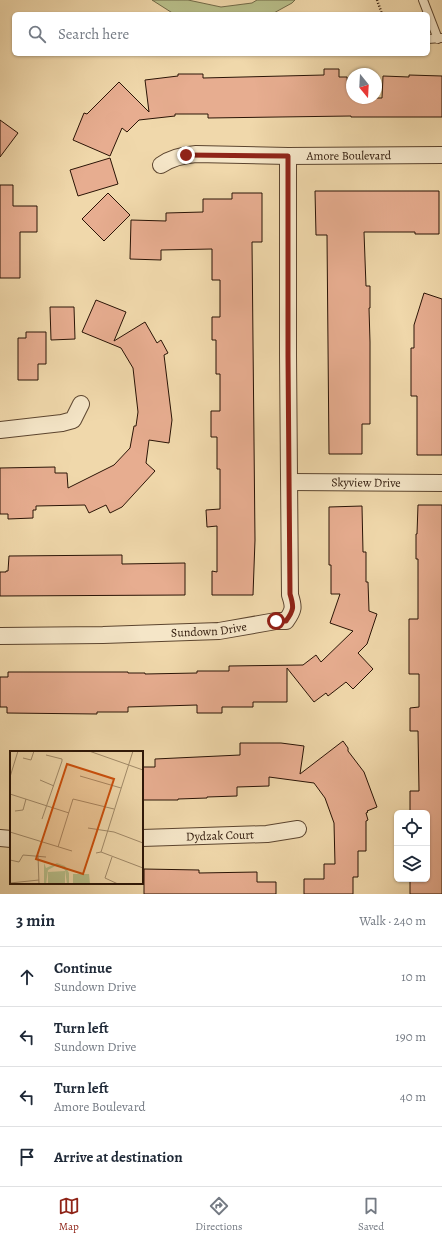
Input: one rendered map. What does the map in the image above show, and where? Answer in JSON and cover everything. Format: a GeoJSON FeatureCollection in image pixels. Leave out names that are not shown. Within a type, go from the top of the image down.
{"type":"FeatureCollection","features":[{"type":"Feature","properties":{"kind":"street","name":"Amore Boulevard"},"geometry":{"type":"LineString","coordinates":[[161,165],[186,155],[442,155]]}},
{"type":"Feature","properties":{"kind":"street","name":"Sundown Drive"},"geometry":{"type":"LineString","coordinates":[[0,636],[219,632],[276,621],[286,621],[291,614],[293,606],[290,594],[288,156]]}},
{"type":"Feature","properties":{"kind":"street"},"geometry":{"type":"LineString","coordinates":[[0,430],[62,423],[73,420],[81,404]]}},
{"type":"Feature","properties":{"kind":"street","name":"Skyview Drive"},"geometry":{"type":"LineString","coordinates":[[290,482],[442,483]]}},
{"type":"Feature","properties":{"kind":"street","name":"Dydzak Court"},"geometry":{"type":"LineString","coordinates":[[143,838],[267,834],[298,829]]}},
{"type":"Feature","properties":{"kind":"lane"},"geometry":{"type":"LineString","coordinates":[[423,0],[428,12]]}},
{"type":"Feature","properties":{"kind":"lane"},"geometry":{"type":"LineString","coordinates":[[430,16],[440,38],[430,39]]}},
{"type":"Feature","properties":{"kind":"path"},"geometry":{"type":"LineString","coordinates":[[377,0],[381,12]]}},
{"type":"Feature","properties":{"kind":"green space"},"geometry":{"type":"Polygon","coordinates":[[[152,0],[188,0],[221,7],[252,3],[257,0],[295,0],[276,12],[171,12],[152,0]]]}},
{"type":"Feature","properties":{"kind":"building"},"geometry":{"type":"Polygon","coordinates":[[[324,69],[339,69],[339,77],[346,77],[346,104],[382,104],[383,76],[442,76],[442,117],[351,116],[208,118],[208,114],[175,114],[175,116],[139,120],[127,132],[122,128],[110,156],[73,140],[84,113],[87,114],[119,82],[149,112],[145,80],[178,76],[178,74],[203,74],[203,78],[324,75],[324,69]]]}},
{"type":"Feature","properties":{"kind":"building"},"geometry":{"type":"Polygon","coordinates":[[[0,120],[18,133],[0,157],[0,120]]]}},
{"type":"Feature","properties":{"kind":"building"},"geometry":{"type":"Polygon","coordinates":[[[110,158],[118,184],[78,196],[70,170],[110,158]]]}},
{"type":"Feature","properties":{"kind":"building"},"geometry":{"type":"Polygon","coordinates":[[[0,185],[13,185],[13,206],[37,206],[37,232],[20,232],[20,278],[0,278],[0,185]]]}},
{"type":"Feature","properties":{"kind":"building"},"geometry":{"type":"Polygon","coordinates":[[[315,191],[439,191],[439,234],[415,234],[415,232],[364,232],[366,286],[370,286],[370,424],[362,424],[362,454],[329,454],[327,235],[316,235],[315,191]]]}},
{"type":"Feature","properties":{"kind":"building"},"geometry":{"type":"Polygon","coordinates":[[[108,193],[130,215],[104,241],[82,219],[108,193]]]}},
{"type":"Feature","properties":{"kind":"building"},"geometry":{"type":"Polygon","coordinates":[[[232,193],[262,193],[262,242],[252,242],[255,540],[253,595],[212,595],[212,571],[217,572],[217,526],[207,527],[206,510],[220,509],[220,469],[217,469],[217,437],[211,437],[211,411],[220,411],[220,374],[216,374],[216,340],[212,340],[212,317],[220,317],[220,280],[212,280],[212,249],[161,250],[161,260],[130,259],[131,220],[166,221],[166,213],[203,212],[203,199],[232,199],[232,193]]]}},
{"type":"Feature","properties":{"kind":"building"},"geometry":{"type":"Polygon","coordinates":[[[424,293],[442,299],[442,455],[417,455],[417,396],[411,396],[411,348],[414,348],[414,325],[424,293]]]}},
{"type":"Feature","properties":{"kind":"building"},"geometry":{"type":"Polygon","coordinates":[[[96,300],[126,312],[114,341],[145,322],[157,343],[161,340],[168,353],[164,355],[172,420],[169,443],[149,440],[146,463],[155,471],[122,507],[110,513],[106,505],[89,513],[85,505],[36,506],[36,510],[33,510],[33,518],[8,519],[8,514],[0,514],[0,468],[55,467],[55,473],[67,473],[68,488],[114,465],[130,448],[138,412],[133,368],[121,348],[82,332],[96,300]]]}},
{"type":"Feature","properties":{"kind":"building"},"geometry":{"type":"Polygon","coordinates":[[[50,307],[74,307],[75,339],[51,340],[50,307]]]}},
{"type":"Feature","properties":{"kind":"building"},"geometry":{"type":"Polygon","coordinates":[[[26,332],[46,332],[46,364],[38,364],[38,380],[18,380],[18,338],[26,338],[26,332]]]}},
{"type":"Feature","properties":{"kind":"building"},"geometry":{"type":"Polygon","coordinates":[[[418,505],[442,505],[442,894],[410,894],[410,882],[430,882],[430,810],[410,810],[410,791],[419,791],[418,731],[410,731],[410,708],[419,707],[419,674],[409,674],[409,619],[418,619],[418,559],[416,559],[418,505]]]}},
{"type":"Feature","properties":{"kind":"building"},"geometry":{"type":"Polygon","coordinates":[[[362,506],[363,552],[366,552],[366,582],[368,582],[369,611],[377,614],[367,644],[358,653],[373,669],[353,689],[346,682],[328,696],[326,693],[314,702],[287,668],[287,702],[253,702],[253,707],[222,707],[222,713],[197,713],[197,705],[128,707],[128,712],[97,712],[97,714],[7,713],[7,707],[0,707],[0,677],[8,677],[8,672],[128,672],[145,674],[197,673],[197,671],[229,671],[229,666],[303,665],[316,655],[321,662],[353,631],[330,623],[340,594],[331,594],[331,565],[329,565],[329,507],[362,506]]]}},
{"type":"Feature","properties":{"kind":"building"},"geometry":{"type":"Polygon","coordinates":[[[122,555],[122,564],[185,563],[185,595],[0,596],[0,572],[8,571],[9,556],[122,555]]]}},
{"type":"Feature","properties":{"kind":"building"},"geometry":{"type":"Polygon","coordinates":[[[343,741],[348,748],[348,751],[364,772],[377,807],[367,811],[368,812],[366,813],[368,820],[366,821],[366,851],[358,851],[358,877],[353,877],[353,894],[304,894],[304,879],[324,879],[324,864],[335,864],[334,823],[325,798],[314,783],[269,777],[269,786],[237,787],[237,796],[178,800],[143,800],[143,767],[155,767],[155,759],[240,755],[240,743],[281,743],[304,746],[300,774],[343,741]]]}},
{"type":"Feature","properties":{"kind":"building"},"geometry":{"type":"Polygon","coordinates":[[[144,869],[199,870],[199,873],[257,872],[257,882],[276,882],[276,894],[144,894],[144,869]]]}},
{"type":"Feature","properties":{"kind":"route"},"geometry":{"type":"LineString","coordinates":[[186,155],[288,156],[290,594],[293,606],[291,614],[286,621],[276,621]]}}]}
